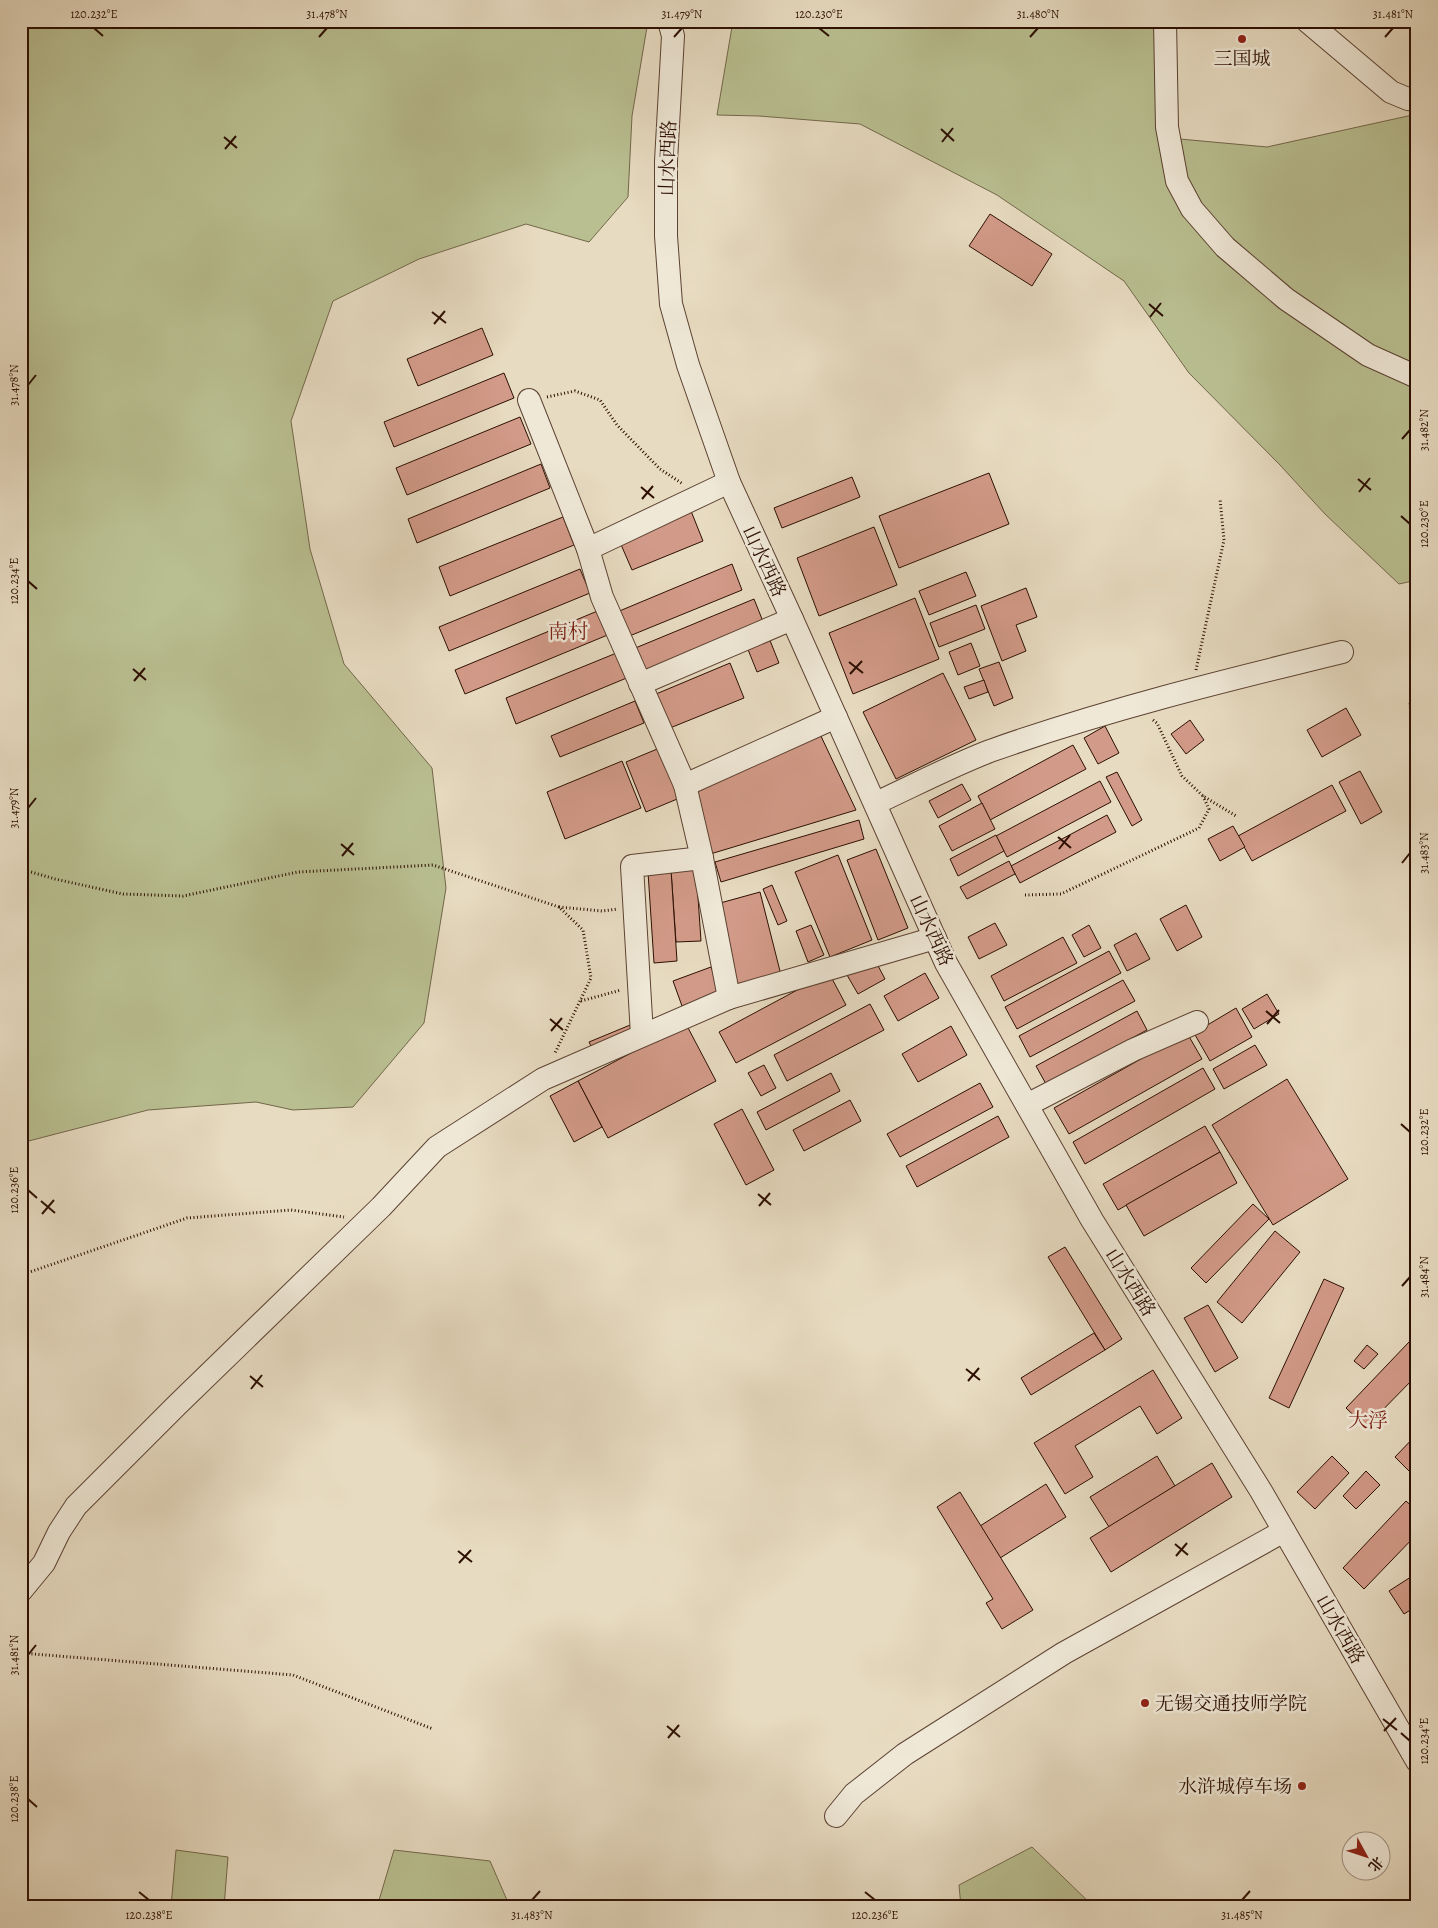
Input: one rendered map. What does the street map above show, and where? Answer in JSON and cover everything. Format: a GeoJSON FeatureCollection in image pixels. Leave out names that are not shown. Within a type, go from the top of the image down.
{"type":"FeatureCollection","features":[{"type":"Feature","properties":{"kind":"street","name":"山水西路"},"geometry":{"type":"LineString","coordinates":[[669,21],[672,36],[666,161],[666,236],[671,304],[688,365],[729,482],[876,803],[946,964],[1092,1220],[1284,1531],[1417,1761]]}},
{"type":"Feature","properties":{"kind":"street"},"geometry":{"type":"LineString","coordinates":[[1165,21],[1167,127],[1176,181],[1192,209],[1226,247],[1286,299],[1368,354],[1417,377]]}},
{"type":"Feature","properties":{"kind":"street"},"geometry":{"type":"LineString","coordinates":[[1307,21],[1391,92],[1408,99],[1417,100]]}},
{"type":"Feature","properties":{"kind":"street"},"geometry":{"type":"LineString","coordinates":[[529,400],[588,549],[602,598],[685,785],[702,858],[730,998]]}},
{"type":"Feature","properties":{"kind":"street"},"geometry":{"type":"LineString","coordinates":[[588,549],[729,482]]}},
{"type":"Feature","properties":{"kind":"street"},"geometry":{"type":"LineString","coordinates":[[640,684],[792,619]]}},
{"type":"Feature","properties":{"kind":"street"},"geometry":{"type":"LineString","coordinates":[[876,803],[988,752],[1136,704],[1192,688],[1342,652]]}},
{"type":"Feature","properties":{"kind":"street"},"geometry":{"type":"LineString","coordinates":[[685,785],[836,717]]}},
{"type":"Feature","properties":{"kind":"street"},"geometry":{"type":"LineString","coordinates":[[642,1035],[632,866],[702,858]]}},
{"type":"Feature","properties":{"kind":"street"},"geometry":{"type":"LineString","coordinates":[[21,1591],[44,1563],[59,1532],[76,1506],[381,1207],[437,1147],[543,1078],[730,998],[935,938]]}},
{"type":"Feature","properties":{"kind":"street"},"geometry":{"type":"LineString","coordinates":[[1027,1105],[1133,1050],[1197,1022]]}},
{"type":"Feature","properties":{"kind":"street"},"geometry":{"type":"LineString","coordinates":[[836,1816],[854,1794],[905,1754],[1055,1658],[1284,1531]]}},
{"type":"Feature","properties":{"kind":"path"},"geometry":{"type":"LineString","coordinates":[[529,400],[574,392],[600,400],[617,425],[660,469],[700,496]]}},
{"type":"Feature","properties":{"kind":"path"},"geometry":{"type":"LineString","coordinates":[[1192,688],[1224,540],[1220,500]]}},
{"type":"Feature","properties":{"kind":"path"},"geometry":{"type":"LineString","coordinates":[[1417,696],[1410,702],[1417,812]]}},
{"type":"Feature","properties":{"kind":"path"},"geometry":{"type":"LineString","coordinates":[[1136,704],[1157,723],[1182,776],[1203,796],[1236,816]]}},
{"type":"Feature","properties":{"kind":"path"},"geometry":{"type":"LineString","coordinates":[[1026,895],[1061,894],[1199,828],[1210,809],[1203,796]]}},
{"type":"Feature","properties":{"kind":"path"},"geometry":{"type":"LineString","coordinates":[[21,868],[55,879],[123,894],[183,896],[298,872],[432,865],[559,907],[602,911],[634,906]]}},
{"type":"Feature","properties":{"kind":"path"},"geometry":{"type":"LineString","coordinates":[[543,1078],[591,978],[583,930],[559,907]]}},
{"type":"Feature","properties":{"kind":"path"},"geometry":{"type":"LineString","coordinates":[[581,1002],[639,986]]}},
{"type":"Feature","properties":{"kind":"path"},"geometry":{"type":"LineString","coordinates":[[21,1275],[187,1218],[291,1210],[348,1218]]}},
{"type":"Feature","properties":{"kind":"path"},"geometry":{"type":"LineString","coordinates":[[21,1652],[293,1675],[433,1729]]}},
{"type":"Feature","properties":{"kind":"green space"},"geometry":{"type":"Polygon","coordinates":[[[21,21],[648,21],[632,116],[628,197],[589,242],[526,224],[419,259],[333,301],[291,421],[310,549],[344,664],[432,768],[446,888],[424,1023],[353,1107],[293,1110],[256,1102],[148,1110],[21,1143],[21,21]]]}},
{"type":"Feature","properties":{"kind":"green space"},"geometry":{"type":"Polygon","coordinates":[[[733,21],[1161,21],[1169,138],[1267,147],[1417,114],[1417,580],[1399,584],[1325,514],[1280,465],[1189,373],[1124,281],[997,195],[860,124],[759,116],[717,115],[733,21]]]}},
{"type":"Feature","properties":{"kind":"green space"},"geometry":{"type":"Polygon","coordinates":[[[1032,1847],[1094,1907],[961,1907],[959,1885],[1032,1847]]]}},
{"type":"Feature","properties":{"kind":"green space"},"geometry":{"type":"Polygon","coordinates":[[[176,1850],[228,1857],[224,1907],[171,1907],[176,1850]]]}},
{"type":"Feature","properties":{"kind":"green space"},"geometry":{"type":"Polygon","coordinates":[[[394,1850],[490,1861],[510,1907],[377,1907],[394,1850]]]}},
{"type":"Feature","properties":{"kind":"building"},"geometry":{"type":"Polygon","coordinates":[[[990,214],[1052,254],[1032,286],[969,246],[990,214]]]}},
{"type":"Feature","properties":{"kind":"building"},"geometry":{"type":"Polygon","coordinates":[[[482,328],[493,355],[418,386],[407,359],[482,328]]]}},
{"type":"Feature","properties":{"kind":"building"},"geometry":{"type":"Polygon","coordinates":[[[504,373],[514,398],[394,447],[384,422],[504,373]]]}},
{"type":"Feature","properties":{"kind":"building"},"geometry":{"type":"Polygon","coordinates":[[[520,417],[531,444],[407,495],[396,468],[520,417]]]}},
{"type":"Feature","properties":{"kind":"building"},"geometry":{"type":"Polygon","coordinates":[[[541,464],[550,488],[417,543],[408,519],[541,464]]]}},
{"type":"Feature","properties":{"kind":"building"},"geometry":{"type":"Polygon","coordinates":[[[989,473],[1009,524],[899,568],[879,516],[989,473]]]}},
{"type":"Feature","properties":{"kind":"building"},"geometry":{"type":"Polygon","coordinates":[[[852,477],[860,497],[782,528],[774,508],[852,477]]]}},
{"type":"Feature","properties":{"kind":"building"},"geometry":{"type":"Polygon","coordinates":[[[691,511],[703,541],[632,570],[619,540],[691,511]]]}},
{"type":"Feature","properties":{"kind":"building"},"geometry":{"type":"Polygon","coordinates":[[[563,517],[574,545],[450,596],[439,567],[563,517]]]}},
{"type":"Feature","properties":{"kind":"building"},"geometry":{"type":"Polygon","coordinates":[[[874,527],[897,585],[819,616],[797,558],[874,527]]]}},
{"type":"Feature","properties":{"kind":"building"},"geometry":{"type":"Polygon","coordinates":[[[732,564],[742,590],[627,637],[617,612],[732,564]]]}},
{"type":"Feature","properties":{"kind":"building"},"geometry":{"type":"Polygon","coordinates":[[[580,569],[590,593],[449,651],[439,627],[580,569]]]}},
{"type":"Feature","properties":{"kind":"building"},"geometry":{"type":"Polygon","coordinates":[[[966,572],[976,596],[929,615],[919,591],[966,572]]]}},
{"type":"Feature","properties":{"kind":"building"},"geometry":{"type":"Polygon","coordinates":[[[1026,588],[1037,617],[1016,625],[1026,651],[1002,661],[981,606],[1026,588]]]}},
{"type":"Feature","properties":{"kind":"building"},"geometry":{"type":"Polygon","coordinates":[[[915,598],[939,659],[853,694],[829,633],[915,598]]]}},
{"type":"Feature","properties":{"kind":"building"},"geometry":{"type":"Polygon","coordinates":[[[754,599],[764,624],[643,673],[633,649],[754,599]]]}},
{"type":"Feature","properties":{"kind":"building"},"geometry":{"type":"Polygon","coordinates":[[[976,605],[985,629],[939,647],[930,623],[976,605]]]}},
{"type":"Feature","properties":{"kind":"building"},"geometry":{"type":"Polygon","coordinates":[[[600,610],[610,634],[465,694],[455,670],[600,610]]]}},
{"type":"Feature","properties":{"kind":"building"},"geometry":{"type":"Polygon","coordinates":[[[769,638],[779,663],[757,672],[747,647],[769,638]]]}},
{"type":"Feature","properties":{"kind":"building"},"geometry":{"type":"Polygon","coordinates":[[[971,643],[980,666],[958,675],[949,652],[971,643]]]}},
{"type":"Feature","properties":{"kind":"building"},"geometry":{"type":"Polygon","coordinates":[[[619,652],[629,677],[516,724],[506,698],[619,652]]]}},
{"type":"Feature","properties":{"kind":"building"},"geometry":{"type":"Polygon","coordinates":[[[999,662],[1013,698],[994,706],[979,669],[999,662]]]}},
{"type":"Feature","properties":{"kind":"building"},"geometry":{"type":"Polygon","coordinates":[[[730,663],[744,698],[670,728],[656,694],[730,663]]]}},
{"type":"Feature","properties":{"kind":"building"},"geometry":{"type":"Polygon","coordinates":[[[943,673],[976,740],[896,779],[863,712],[943,673]]]}},
{"type":"Feature","properties":{"kind":"building"},"geometry":{"type":"Polygon","coordinates":[[[984,680],[988,692],[969,699],[964,687],[984,680]]]}},
{"type":"Feature","properties":{"kind":"building"},"geometry":{"type":"Polygon","coordinates":[[[635,701],[644,723],[560,757],[551,736],[635,701]]]}},
{"type":"Feature","properties":{"kind":"building"},"geometry":{"type":"Polygon","coordinates":[[[1346,708],[1361,735],[1322,757],[1307,730],[1346,708]]]}},
{"type":"Feature","properties":{"kind":"building"},"geometry":{"type":"Polygon","coordinates":[[[1190,720],[1204,740],[1186,754],[1171,734],[1190,720]]]}},
{"type":"Feature","properties":{"kind":"building"},"geometry":{"type":"Polygon","coordinates":[[[1105,726],[1119,753],[1098,764],[1084,738],[1105,726]]]}},
{"type":"Feature","properties":{"kind":"building"},"geometry":{"type":"Polygon","coordinates":[[[819,732],[856,810],[707,855],[691,791],[819,732]]]}},
{"type":"Feature","properties":{"kind":"building"},"geometry":{"type":"Polygon","coordinates":[[[1073,745],[1086,769],[990,820],[978,796],[1073,745]]]}},
{"type":"Feature","properties":{"kind":"building"},"geometry":{"type":"Polygon","coordinates":[[[662,747],[682,797],[646,812],[626,762],[662,747]]]}},
{"type":"Feature","properties":{"kind":"building"},"geometry":{"type":"Polygon","coordinates":[[[622,761],[641,808],[565,839],[547,792],[622,761]]]}},
{"type":"Feature","properties":{"kind":"building"},"geometry":{"type":"Polygon","coordinates":[[[1360,771],[1382,812],[1361,824],[1339,782],[1360,771]]]}},
{"type":"Feature","properties":{"kind":"building"},"geometry":{"type":"Polygon","coordinates":[[[1117,772],[1142,820],[1132,826],[1106,777],[1117,772]]]}},
{"type":"Feature","properties":{"kind":"building"},"geometry":{"type":"Polygon","coordinates":[[[1100,781],[1111,802],[1007,857],[996,836],[1100,781]]]}},
{"type":"Feature","properties":{"kind":"building"},"geometry":{"type":"Polygon","coordinates":[[[962,784],[971,800],[938,818],[929,801],[962,784]]]}},
{"type":"Feature","properties":{"kind":"building"},"geometry":{"type":"Polygon","coordinates":[[[1332,785],[1346,811],[1252,861],[1238,836],[1332,785]]]}},
{"type":"Feature","properties":{"kind":"building"},"geometry":{"type":"Polygon","coordinates":[[[982,803],[995,829],[952,851],[939,826],[982,803]]]}},
{"type":"Feature","properties":{"kind":"building"},"geometry":{"type":"Polygon","coordinates":[[[1107,815],[1116,832],[1020,883],[1011,866],[1107,815]]]}},
{"type":"Feature","properties":{"kind":"building"},"geometry":{"type":"Polygon","coordinates":[[[859,820],[864,839],[721,882],[715,862],[859,820]]]}},
{"type":"Feature","properties":{"kind":"building"},"geometry":{"type":"Polygon","coordinates":[[[1233,826],[1245,847],[1220,861],[1208,839],[1233,826]]]}},
{"type":"Feature","properties":{"kind":"building"},"geometry":{"type":"Polygon","coordinates":[[[996,835],[1004,851],[958,876],[950,859],[996,835]]]}},
{"type":"Feature","properties":{"kind":"building"},"geometry":{"type":"Polygon","coordinates":[[[876,849],[908,928],[878,940],[847,860],[876,849]]]}},
{"type":"Feature","properties":{"kind":"building"},"geometry":{"type":"Polygon","coordinates":[[[838,855],[872,940],[830,957],[795,872],[838,855]]]}},
{"type":"Feature","properties":{"kind":"building"},"geometry":{"type":"Polygon","coordinates":[[[1009,861],[1015,874],[967,899],[960,887],[1009,861]]]}},
{"type":"Feature","properties":{"kind":"building"},"geometry":{"type":"Polygon","coordinates":[[[696,868],[701,941],[676,942],[671,870],[696,868]]]}},
{"type":"Feature","properties":{"kind":"building"},"geometry":{"type":"Polygon","coordinates":[[[671,870],[677,961],[654,963],[648,872],[671,870]]]}},
{"type":"Feature","properties":{"kind":"building"},"geometry":{"type":"Polygon","coordinates":[[[772,885],[787,921],[778,925],[763,889],[772,885]]]}},
{"type":"Feature","properties":{"kind":"building"},"geometry":{"type":"Polygon","coordinates":[[[760,892],[781,975],[734,988],[713,905],[760,892]]]}},
{"type":"Feature","properties":{"kind":"building"},"geometry":{"type":"Polygon","coordinates":[[[1186,905],[1202,937],[1177,951],[1160,919],[1186,905]]]}},
{"type":"Feature","properties":{"kind":"building"},"geometry":{"type":"Polygon","coordinates":[[[995,923],[1007,945],[979,959],[968,937],[995,923]]]}},
{"type":"Feature","properties":{"kind":"building"},"geometry":{"type":"Polygon","coordinates":[[[811,925],[824,955],[808,962],[796,931],[811,925]]]}},
{"type":"Feature","properties":{"kind":"building"},"geometry":{"type":"Polygon","coordinates":[[[1089,925],[1101,948],[1084,957],[1072,935],[1089,925]]]}},
{"type":"Feature","properties":{"kind":"building"},"geometry":{"type":"Polygon","coordinates":[[[1136,933],[1150,959],[1127,971],[1114,945],[1136,933]]]}},
{"type":"Feature","properties":{"kind":"building"},"geometry":{"type":"Polygon","coordinates":[[[1063,937],[1077,963],[1004,1001],[991,976],[1063,937]]]}},
{"type":"Feature","properties":{"kind":"building"},"geometry":{"type":"Polygon","coordinates":[[[1109,951],[1121,973],[1017,1029],[1005,1007],[1109,951]]]}},
{"type":"Feature","properties":{"kind":"building"},"geometry":{"type":"Polygon","coordinates":[[[875,960],[885,979],[858,994],[847,975],[875,960]]]}},
{"type":"Feature","properties":{"kind":"building"},"geometry":{"type":"Polygon","coordinates":[[[711,967],[721,992],[682,1006],[673,981],[711,967]]]}},
{"type":"Feature","properties":{"kind":"building"},"geometry":{"type":"Polygon","coordinates":[[[829,973],[846,1005],[736,1063],[719,1032],[829,973]]]}},
{"type":"Feature","properties":{"kind":"building"},"geometry":{"type":"Polygon","coordinates":[[[925,973],[939,998],[898,1021],[884,996],[925,973]]]}},
{"type":"Feature","properties":{"kind":"building"},"geometry":{"type":"Polygon","coordinates":[[[1123,980],[1135,1001],[1030,1057],[1019,1036],[1123,980]]]}},
{"type":"Feature","properties":{"kind":"building"},"geometry":{"type":"Polygon","coordinates":[[[1267,994],[1279,1014],[1254,1029],[1242,1009],[1267,994]]]}},
{"type":"Feature","properties":{"kind":"building"},"geometry":{"type":"Polygon","coordinates":[[[870,1004],[884,1030],[787,1081],[774,1055],[870,1004]]]}},
{"type":"Feature","properties":{"kind":"building"},"geometry":{"type":"Polygon","coordinates":[[[1236,1008],[1252,1037],[1210,1061],[1194,1033],[1236,1008]]]}},
{"type":"Feature","properties":{"kind":"building"},"geometry":{"type":"Polygon","coordinates":[[[1137,1011],[1147,1030],[1046,1084],[1036,1066],[1137,1011]]]}},
{"type":"Feature","properties":{"kind":"building"},"geometry":{"type":"Polygon","coordinates":[[[635,1023],[639,1034],[594,1052],[589,1042],[635,1023]]]}},
{"type":"Feature","properties":{"kind":"building"},"geometry":{"type":"Polygon","coordinates":[[[686,1024],[716,1081],[608,1138],[578,1081],[686,1024]]]}},
{"type":"Feature","properties":{"kind":"building"},"geometry":{"type":"Polygon","coordinates":[[[951,1026],[967,1055],[918,1082],[902,1054],[951,1026]]]}},
{"type":"Feature","properties":{"kind":"building"},"geometry":{"type":"Polygon","coordinates":[[[1187,1033],[1202,1059],[1069,1134],[1054,1108],[1187,1033]]]}},
{"type":"Feature","properties":{"kind":"building"},"geometry":{"type":"Polygon","coordinates":[[[1255,1045],[1267,1065],[1224,1089],[1213,1069],[1255,1045]]]}},
{"type":"Feature","properties":{"kind":"building"},"geometry":{"type":"Polygon","coordinates":[[[764,1065],[776,1088],[761,1096],[748,1073],[764,1065]]]}},
{"type":"Feature","properties":{"kind":"building"},"geometry":{"type":"Polygon","coordinates":[[[1203,1068],[1215,1089],[1085,1164],[1073,1142],[1203,1068]]]}},
{"type":"Feature","properties":{"kind":"building"},"geometry":{"type":"Polygon","coordinates":[[[831,1073],[840,1091],[766,1130],[757,1112],[831,1073]]]}},
{"type":"Feature","properties":{"kind":"building"},"geometry":{"type":"Polygon","coordinates":[[[1287,1079],[1348,1179],[1273,1225],[1212,1125],[1287,1079]]]}},
{"type":"Feature","properties":{"kind":"building"},"geometry":{"type":"Polygon","coordinates":[[[578,1081],[602,1127],[574,1142],[550,1096],[578,1081]]]}},
{"type":"Feature","properties":{"kind":"building"},"geometry":{"type":"Polygon","coordinates":[[[980,1083],[993,1107],[900,1157],[887,1134],[980,1083]]]}},
{"type":"Feature","properties":{"kind":"building"},"geometry":{"type":"Polygon","coordinates":[[[850,1100],[861,1121],[804,1151],[793,1130],[850,1100]]]}},
{"type":"Feature","properties":{"kind":"building"},"geometry":{"type":"Polygon","coordinates":[[[742,1109],[774,1170],[746,1185],[714,1124],[742,1109]]]}},
{"type":"Feature","properties":{"kind":"building"},"geometry":{"type":"Polygon","coordinates":[[[998,1116],[1009,1137],[917,1187],[906,1166],[998,1116]]]}},
{"type":"Feature","properties":{"kind":"building"},"geometry":{"type":"Polygon","coordinates":[[[1205,1126],[1220,1152],[1118,1210],[1103,1184],[1205,1126]]]}},
{"type":"Feature","properties":{"kind":"building"},"geometry":{"type":"Polygon","coordinates":[[[1220,1152],[1237,1183],[1144,1236],[1126,1205],[1220,1152]]]}},
{"type":"Feature","properties":{"kind":"building"},"geometry":{"type":"Polygon","coordinates":[[[1253,1204],[1269,1219],[1206,1283],[1191,1268],[1253,1204]]]}},
{"type":"Feature","properties":{"kind":"building"},"geometry":{"type":"Polygon","coordinates":[[[1275,1231],[1300,1252],[1242,1323],[1217,1302],[1275,1231]]]}},
{"type":"Feature","properties":{"kind":"building"},"geometry":{"type":"Polygon","coordinates":[[[1065,1247],[1122,1339],[1105,1350],[1048,1257],[1065,1247]]]}},
{"type":"Feature","properties":{"kind":"building"},"geometry":{"type":"Polygon","coordinates":[[[1324,1279],[1344,1288],[1289,1408],[1269,1398],[1324,1279]]]}},
{"type":"Feature","properties":{"kind":"building"},"geometry":{"type":"Polygon","coordinates":[[[1208,1305],[1238,1358],[1215,1372],[1184,1318],[1208,1305]]]}},
{"type":"Feature","properties":{"kind":"building"},"geometry":{"type":"Polygon","coordinates":[[[1094,1333],[1105,1350],[1031,1395],[1021,1378],[1094,1333]]]}},
{"type":"Feature","properties":{"kind":"building"},"geometry":{"type":"Polygon","coordinates":[[[1409,1342],[1417,1350],[1417,1375],[1366,1427],[1346,1408],[1409,1342]]]}},
{"type":"Feature","properties":{"kind":"building"},"geometry":{"type":"Polygon","coordinates":[[[1367,1345],[1378,1354],[1364,1369],[1354,1361],[1367,1345]]]}},
{"type":"Feature","properties":{"kind":"building"},"geometry":{"type":"Polygon","coordinates":[[[1153,1370],[1182,1418],[1157,1434],[1140,1406],[1075,1446],[1093,1477],[1065,1494],[1034,1443],[1153,1370]]]}},
{"type":"Feature","properties":{"kind":"building"},"geometry":{"type":"Polygon","coordinates":[[[1417,1434],[1417,1479],[1395,1457],[1417,1434]]]}},
{"type":"Feature","properties":{"kind":"building"},"geometry":{"type":"Polygon","coordinates":[[[1157,1456],[1175,1486],[1109,1527],[1090,1497],[1157,1456]]]}},
{"type":"Feature","properties":{"kind":"building"},"geometry":{"type":"Polygon","coordinates":[[[1332,1456],[1349,1473],[1315,1509],[1297,1492],[1332,1456]]]}},
{"type":"Feature","properties":{"kind":"building"},"geometry":{"type":"Polygon","coordinates":[[[1212,1463],[1232,1497],[1111,1572],[1090,1538],[1212,1463]]]}},
{"type":"Feature","properties":{"kind":"building"},"geometry":{"type":"Polygon","coordinates":[[[1366,1471],[1380,1485],[1356,1509],[1343,1496],[1366,1471]]]}},
{"type":"Feature","properties":{"kind":"building"},"geometry":{"type":"Polygon","coordinates":[[[1046,1484],[1066,1517],[1000,1558],[980,1526],[1046,1484]]]}},
{"type":"Feature","properties":{"kind":"building"},"geometry":{"type":"Polygon","coordinates":[[[960,1492],[1033,1610],[1002,1629],[986,1603],[993,1599],[937,1507],[960,1492]]]}},
{"type":"Feature","properties":{"kind":"building"},"geometry":{"type":"Polygon","coordinates":[[[1406,1501],[1417,1511],[1417,1534],[1364,1589],[1343,1568],[1406,1501]]]}},
{"type":"Feature","properties":{"kind":"building"},"geometry":{"type":"Polygon","coordinates":[[[1417,1573],[1417,1606],[1404,1614],[1389,1591],[1417,1573]]]}},
{"type":"Feature","properties":{"kind":"place","name":"三国城"},"geometry":{"type":"Point","coordinates":[1242,39]}},
{"type":"Feature","properties":{"kind":"place","name":"无锡交通技师学院"},"geometry":{"type":"Point","coordinates":[1145,1703]}},
{"type":"Feature","properties":{"kind":"place","name":"水浒城停车场"},"geometry":{"type":"Point","coordinates":[1302,1786]}},
{"type":"Feature","properties":{"kind":"district","name":"南村"},"geometry":{"type":"Point","coordinates":[568,631]}},
{"type":"Feature","properties":{"kind":"district","name":"大浮"},"geometry":{"type":"Point","coordinates":[1368,1420]}}]}
